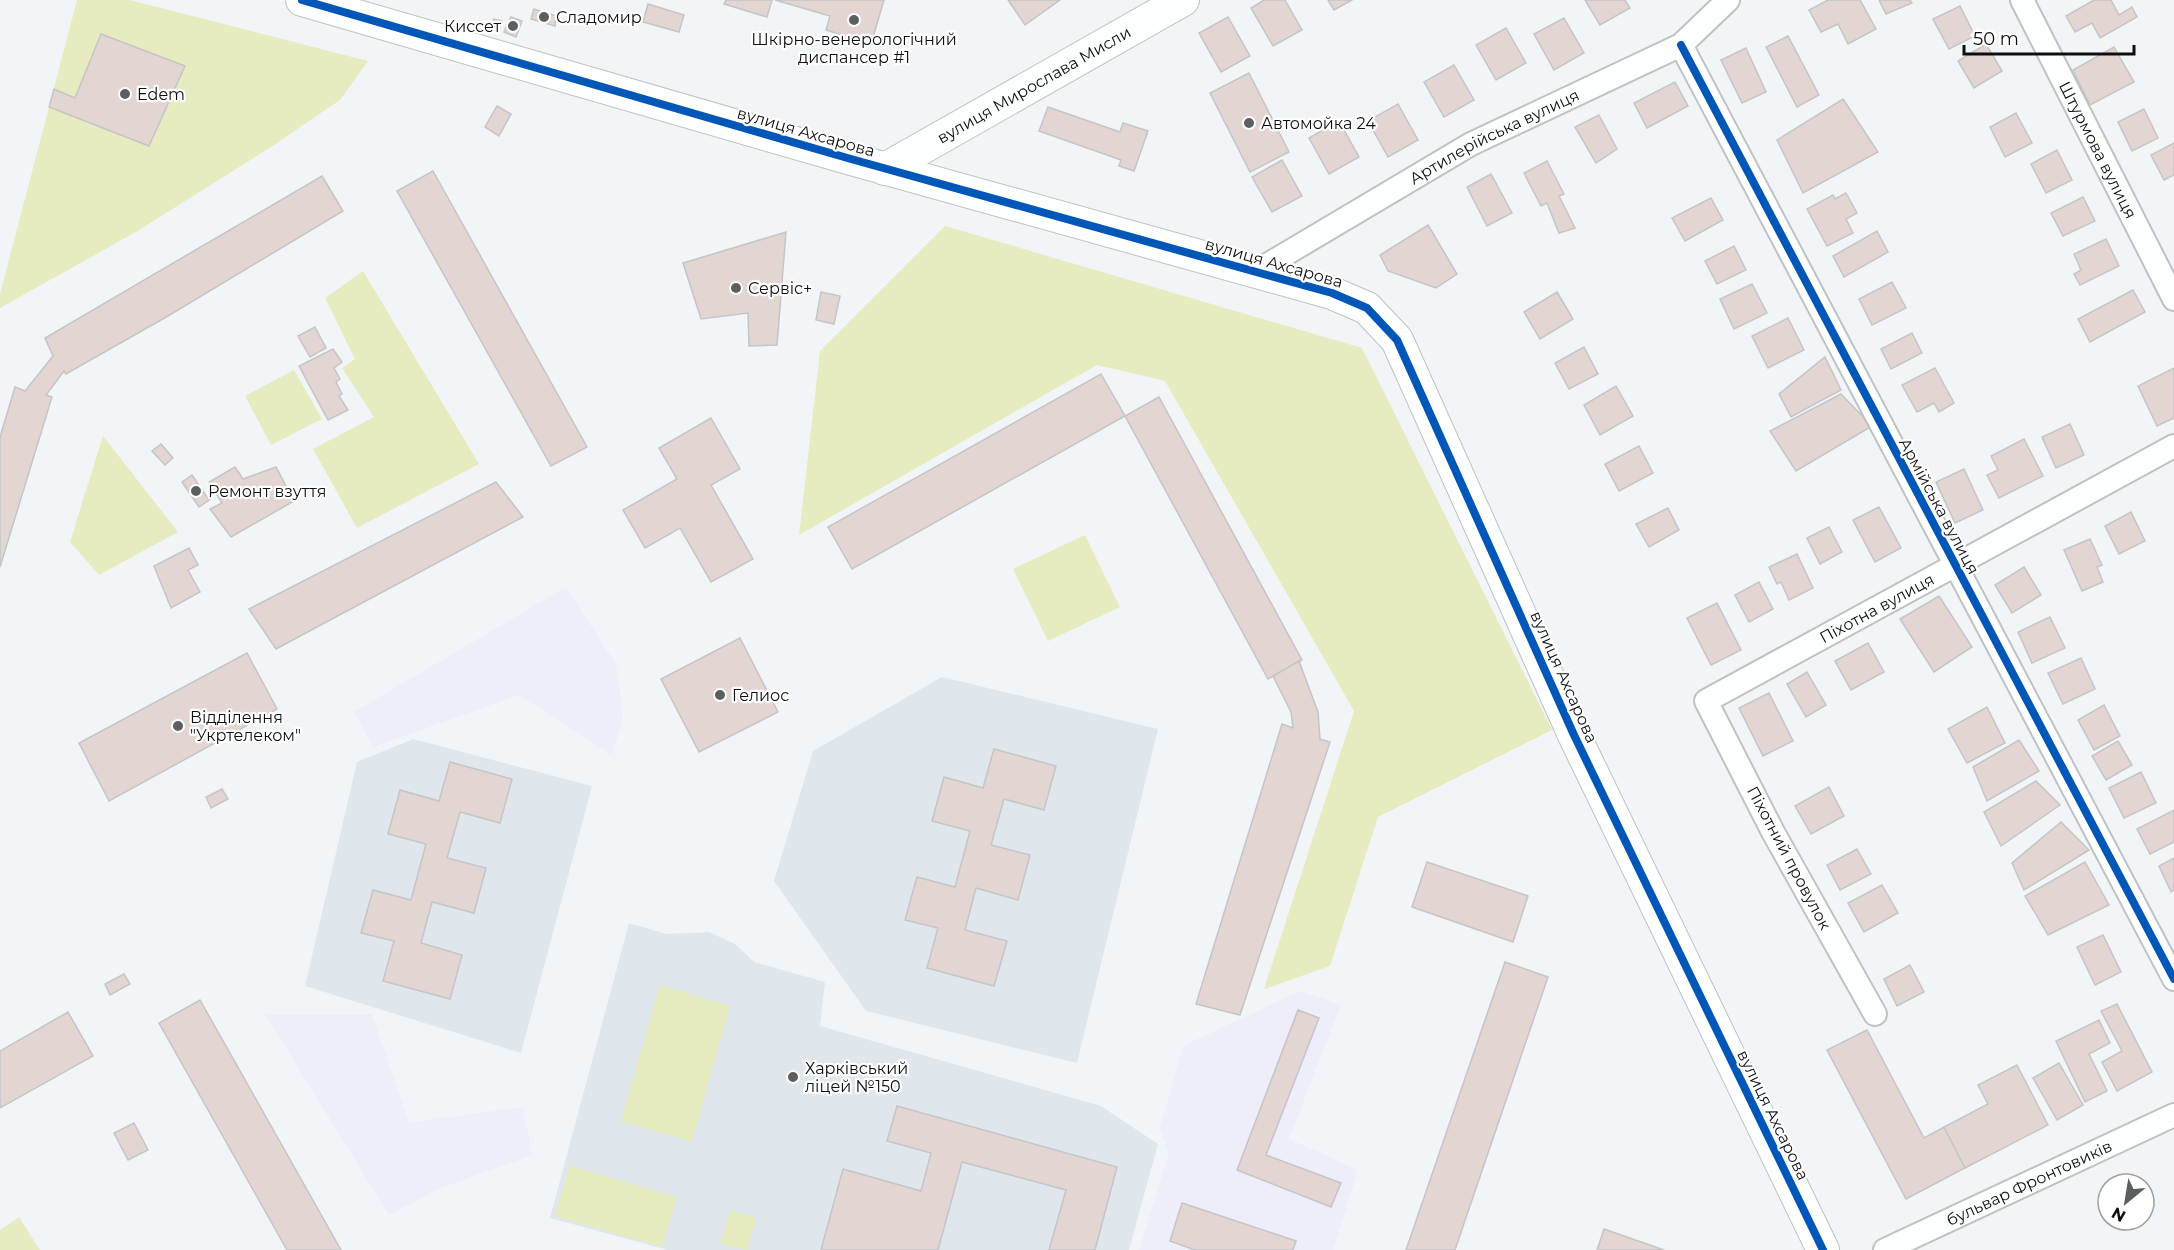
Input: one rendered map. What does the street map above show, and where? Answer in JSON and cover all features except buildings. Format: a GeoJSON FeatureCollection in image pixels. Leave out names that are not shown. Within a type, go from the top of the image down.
{"type":"FeatureCollection","features":[{"type":"Feature","properties":{"kind":"street","name":"вулиця Ахсарова"},"geometry":{"type":"LineString","coordinates":[[302,0],[885,169],[1257,271],[1332,293],[1367,308],[1397,340],[1574,735],[1823,1250]]}},
{"type":"Feature","properties":{"kind":"street","name":"вулиця Мирослава Мисли"},"geometry":{"type":"LineString","coordinates":[[885,169],[1183,0]]}},
{"type":"Feature","properties":{"kind":"street","name":"Артилерійська вулиця"},"geometry":{"type":"LineString","coordinates":[[1257,271],[1471,144],[1681,45],[1728,0]]}},
{"type":"Feature","properties":{"kind":"street","name":"Штурмова вулиця"},"geometry":{"type":"LineString","coordinates":[[2022,0],[2174,299]]}},
{"type":"Feature","properties":{"kind":"street","name":"Армійська вулиця"},"geometry":{"type":"LineString","coordinates":[[1681,45],[2174,979]]}},
{"type":"Feature","properties":{"kind":"street","name":"Піхотна вулиця"},"geometry":{"type":"LineString","coordinates":[[1706,701],[2174,446]]}},
{"type":"Feature","properties":{"kind":"street","name":"Піхотний провулок"},"geometry":{"type":"LineString","coordinates":[[1706,701],[1773,832],[1875,1014]]}},
{"type":"Feature","properties":{"kind":"street","name":"бульвар Фронтовиків"},"geometry":{"type":"LineString","coordinates":[[1885,1250],[2174,1115]]}},
{"type":"Feature","properties":{"kind":"shaded area"},"geometry":{"type":"Polygon","coordinates":[[[566,587],[617,666],[623,718],[612,755],[519,695],[373,747],[354,712],[566,587]]]}},
{"type":"Feature","properties":{"kind":"shaded area"},"geometry":{"type":"Polygon","coordinates":[[[942,677],[1158,729],[1077,1063],[866,1011],[774,881],[813,751],[942,677]]]}},
{"type":"Feature","properties":{"kind":"shaded area"},"geometry":{"type":"Polygon","coordinates":[[[413,739],[592,786],[521,1053],[305,986],[357,762],[413,739]]]}},
{"type":"Feature","properties":{"kind":"shaded area","name":"Харківський ліцей №150"},"geometry":{"type":"Polygon","coordinates":[[[629,923],[666,934],[709,932],[735,944],[754,962],[825,982],[820,1026],[1101,1106],[1158,1144],[1129,1250],[668,1250],[550,1218],[629,923]]]}},
{"type":"Feature","properties":{"kind":"shaded area"},"geometry":{"type":"Polygon","coordinates":[[[1300,991],[1341,1005],[1289,1139],[1358,1170],[1333,1250],[1139,1250],[1169,1153],[1160,1128],[1183,1046],[1300,991]]]}},
{"type":"Feature","properties":{"kind":"shaded area"},"geometry":{"type":"Polygon","coordinates":[[[265,1014],[372,1014],[409,1123],[523,1107],[532,1155],[443,1187],[389,1215],[265,1014]]]}},
{"type":"Feature","properties":{"kind":"green space"},"geometry":{"type":"Polygon","coordinates":[[[77,0],[130,0],[368,61],[340,100],[271,147],[136,232],[0,308],[0,294],[77,0]]]}},
{"type":"Feature","properties":{"kind":"green space"},"geometry":{"type":"Polygon","coordinates":[[[945,226],[1362,348],[1552,730],[1378,817],[1330,966],[1264,989],[1354,711],[1165,381],[1097,365],[799,535],[820,351],[945,226]]]}},
{"type":"Feature","properties":{"kind":"green space"},"geometry":{"type":"Polygon","coordinates":[[[363,271],[479,464],[357,528],[313,449],[374,417],[342,368],[355,359],[325,298],[363,271]]]}},
{"type":"Feature","properties":{"kind":"green space"},"geometry":{"type":"Polygon","coordinates":[[[294,370],[322,419],[271,445],[245,396],[294,370]]]}},
{"type":"Feature","properties":{"kind":"green space"},"geometry":{"type":"Polygon","coordinates":[[[103,436],[178,532],[99,575],[70,542],[103,436]]]}},
{"type":"Feature","properties":{"kind":"green space"},"geometry":{"type":"Polygon","coordinates":[[[1085,535],[1120,607],[1048,641],[1013,569],[1085,535]]]}},
{"type":"Feature","properties":{"kind":"green space"},"geometry":{"type":"Polygon","coordinates":[[[660,985],[730,1006],[692,1142],[621,1121],[660,985]]]}},
{"type":"Feature","properties":{"kind":"green space"},"geometry":{"type":"Polygon","coordinates":[[[570,1166],[677,1197],[662,1247],[555,1216],[570,1166]]]}},
{"type":"Feature","properties":{"kind":"green space"},"geometry":{"type":"Polygon","coordinates":[[[730,1210],[756,1218],[747,1250],[720,1244],[730,1210]]]}},
{"type":"Feature","properties":{"kind":"green space"},"geometry":{"type":"Polygon","coordinates":[[[19,1217],[40,1250],[0,1250],[0,1230],[19,1217]]]}},
{"type":"Feature","properties":{"kind":"cycle path"},"geometry":{"type":"LineString","coordinates":[[302,0],[851,159],[1332,293],[1367,308],[1397,340],[1574,735],[1823,1250]]}},
{"type":"Feature","properties":{"kind":"cycle path"},"geometry":{"type":"LineString","coordinates":[[1681,45],[2174,979]]}},
{"type":"Feature","properties":{"kind":"place","name":"Сладомир"},"geometry":{"type":"Point","coordinates":[544,17]}},
{"type":"Feature","properties":{"kind":"place","name":"Шкірно-венерологічний диспансер #1"},"geometry":{"type":"Point","coordinates":[854,20]}},
{"type":"Feature","properties":{"kind":"place","name":"Киссет"},"geometry":{"type":"Point","coordinates":[513,26]}},
{"type":"Feature","properties":{"kind":"place","name":"Edem"},"geometry":{"type":"Point","coordinates":[125,94]}},
{"type":"Feature","properties":{"kind":"place","name":"Автомойка 24"},"geometry":{"type":"Point","coordinates":[1249,123]}},
{"type":"Feature","properties":{"kind":"place","name":"Сервіс+"},"geometry":{"type":"Point","coordinates":[736,288]}},
{"type":"Feature","properties":{"kind":"place","name":"Ремонт взуття"},"geometry":{"type":"Point","coordinates":[196,491]}},
{"type":"Feature","properties":{"kind":"place","name":"Гелиос"},"geometry":{"type":"Point","coordinates":[720,695]}},
{"type":"Feature","properties":{"kind":"place","name":"Відділення \"Укртелеком\""},"geometry":{"type":"Point","coordinates":[178,726]}},
{"type":"Feature","properties":{"kind":"place","name":"Харківський ліцей №150"},"geometry":{"type":"Point","coordinates":[793,1077]}}]}
